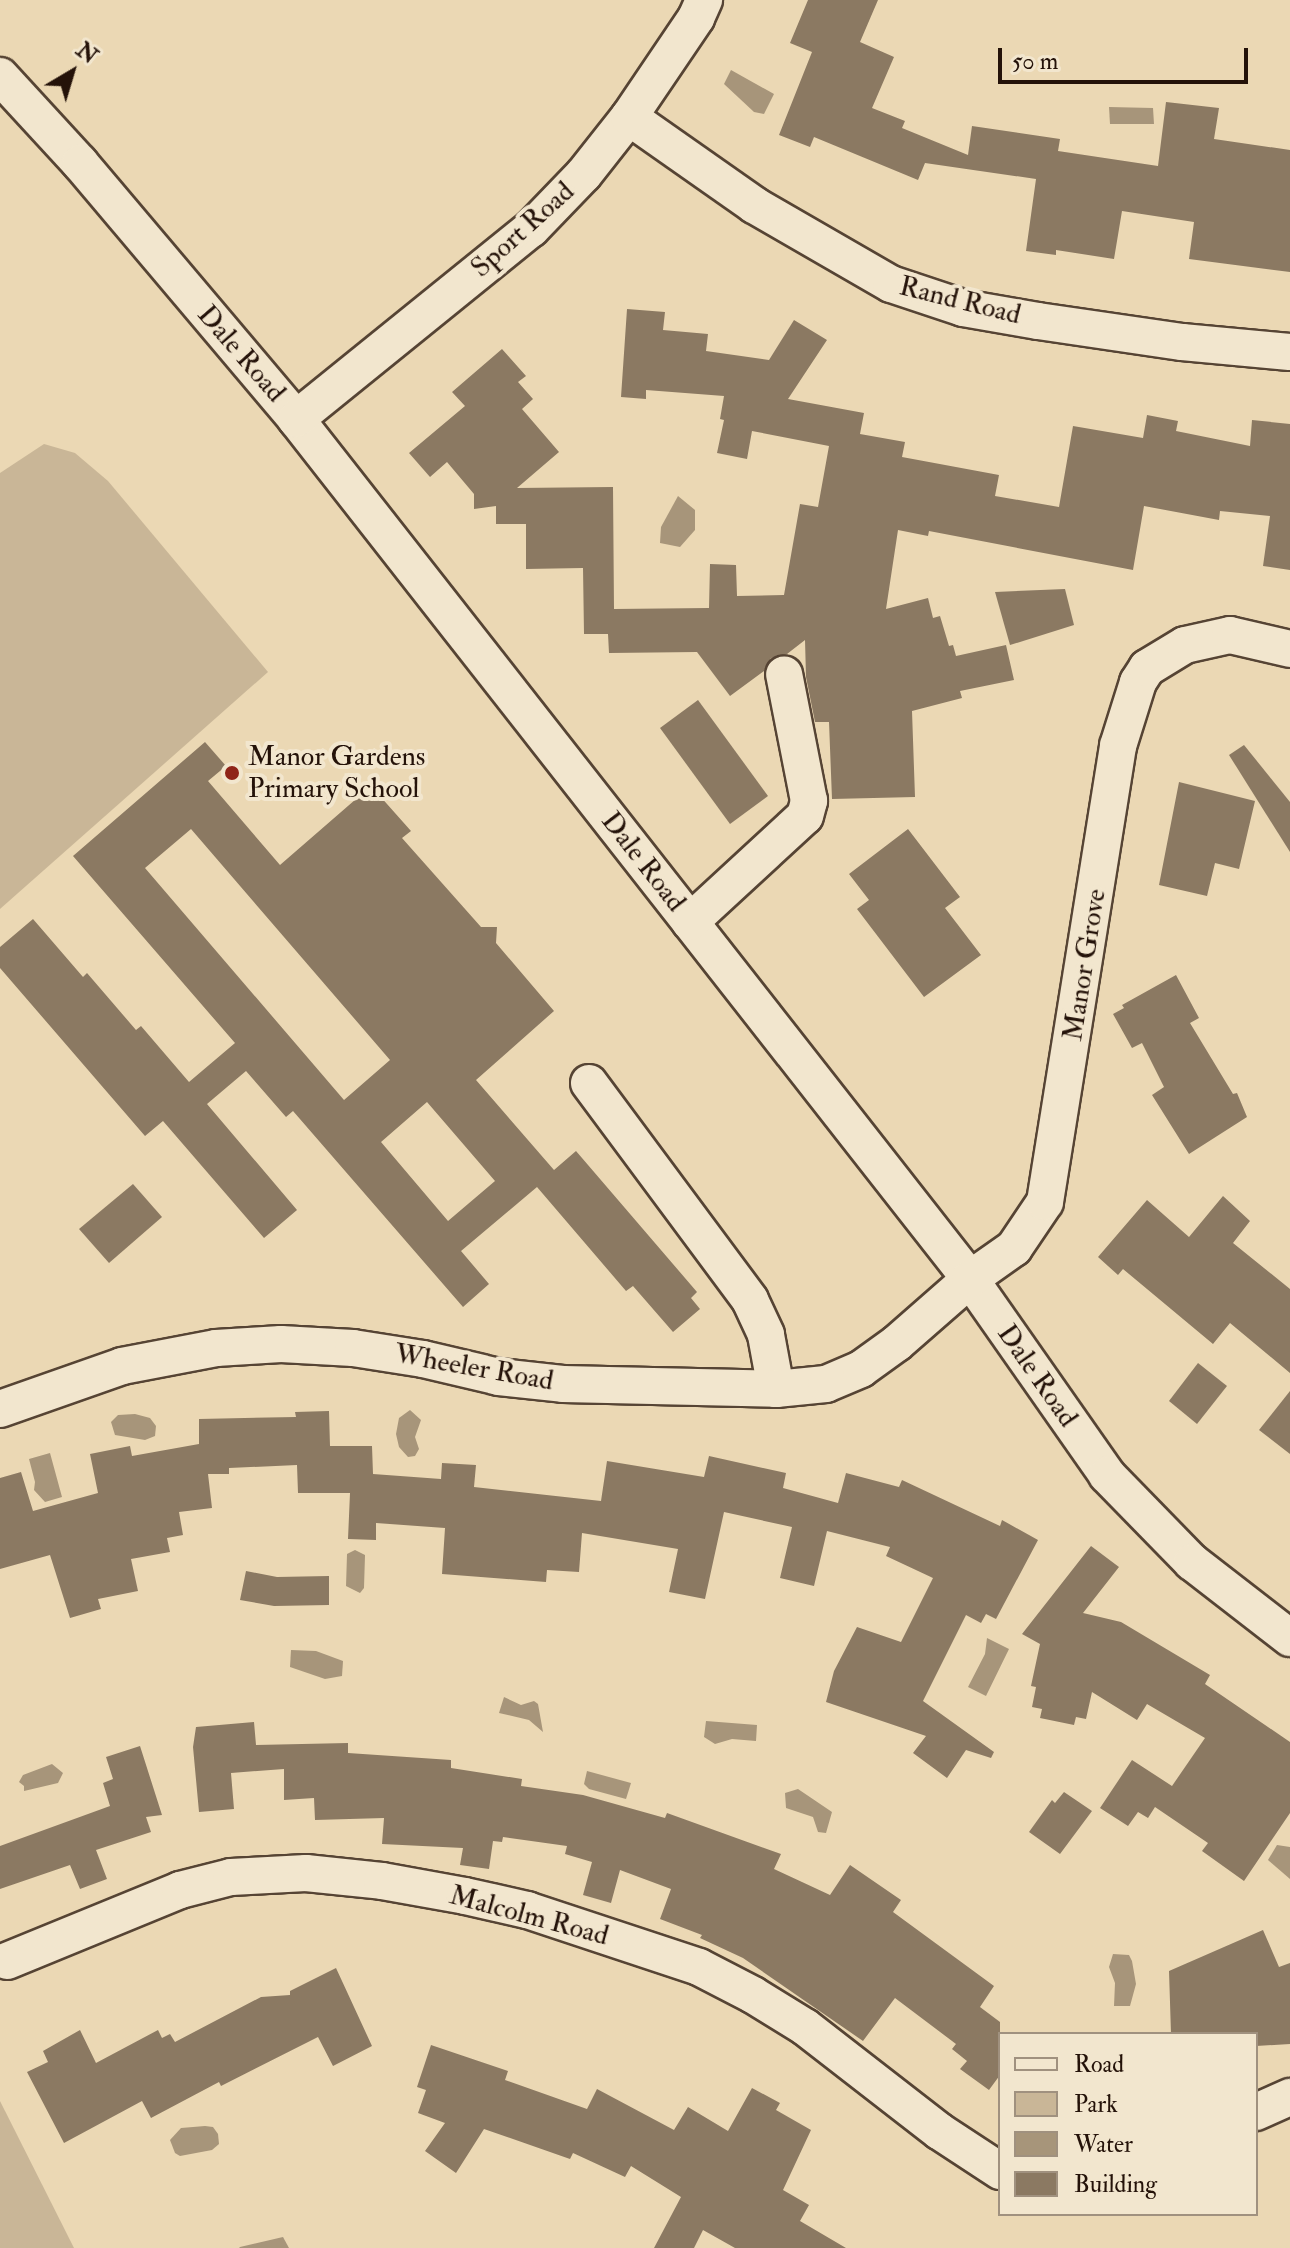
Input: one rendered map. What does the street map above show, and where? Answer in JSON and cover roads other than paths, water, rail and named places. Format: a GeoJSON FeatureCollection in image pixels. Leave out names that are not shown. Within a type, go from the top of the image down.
{"type":"FeatureCollection","features":[{"type":"Feature","properties":{"kind":"street","name":"Sport Road"},"geometry":{"type":"LineString","coordinates":[[296,419],[531,229],[584,174],[629,117],[696,18],[704,0]]}},
{"type":"Feature","properties":{"kind":"street","name":"Dale Road"},"geometry":{"type":"LineString","coordinates":[[0,76],[80,163],[296,419],[970,1279],[1107,1475],[1192,1562],[1290,1638]]}},
{"type":"Feature","properties":{"kind":"street","name":"Rand Road"},"geometry":{"type":"LineString","coordinates":[[629,117],[754,205],[891,284],[963,308],[1038,321],[1182,342],[1290,352]]}},
{"type":"Feature","properties":{"kind":"street","name":"Manor Grove"},"geometry":{"type":"LineString","coordinates":[[970,1279],[1014,1248],[1045,1202],[1118,746],[1130,700],[1147,668],[1185,645],[1230,635],[1290,649]]}},
{"type":"Feature","properties":{"kind":"street"},"geometry":{"type":"LineString","coordinates":[[690,922],[805,816],[809,801],[784,674]]}},
{"type":"Feature","properties":{"kind":"street"},"geometry":{"type":"LineString","coordinates":[[589,1083],[750,1300],[766,1335],[776,1389]]}},
{"type":"Feature","properties":{"kind":"street","name":"Wheeler Road"},"geometry":{"type":"LineString","coordinates":[[0,1409],[122,1366],[216,1348],[281,1344],[353,1348],[423,1359],[499,1377],[563,1384],[776,1389],[826,1384],[861,1369],[897,1343],[970,1279]]}},
{"type":"Feature","properties":{"kind":"street","name":"Malcolm Road"},"geometry":{"type":"LineString","coordinates":[[7,1961],[180,1890],[231,1877],[306,1873],[382,1881],[465,1896],[527,1910],[699,1967],[805,2027],[939,2131],[998,2170]]}},
{"type":"Feature","properties":{"kind":"street"},"geometry":{"type":"LineString","coordinates":[[1258,2111],[1290,2097]]}},
{"type":"Feature","properties":{"kind":"water"},"geometry":{"type":"Polygon","coordinates":[[[731,70],[774,94],[764,114],[754,112],[724,84],[731,70]]]}},
{"type":"Feature","properties":{"kind":"water"},"geometry":{"type":"Polygon","coordinates":[[[1109,107],[1153,108],[1154,124],[1110,124],[1109,107]]]}},
{"type":"Feature","properties":{"kind":"water"},"geometry":{"type":"Polygon","coordinates":[[[678,496],[695,510],[695,530],[680,547],[660,543],[661,527],[678,496]]]}},
{"type":"Feature","properties":{"kind":"water"},"geometry":{"type":"Polygon","coordinates":[[[410,1410],[421,1420],[415,1437],[419,1449],[415,1456],[408,1457],[399,1447],[396,1434],[399,1418],[410,1410]]]}},
{"type":"Feature","properties":{"kind":"water"},"geometry":{"type":"Polygon","coordinates":[[[135,1414],[150,1418],[156,1426],[155,1436],[145,1440],[115,1435],[111,1422],[118,1415],[135,1414]]]}},
{"type":"Feature","properties":{"kind":"water"},"geometry":{"type":"Polygon","coordinates":[[[50,1453],[62,1497],[45,1502],[34,1490],[29,1459],[50,1453]]]}},
{"type":"Feature","properties":{"kind":"water"},"geometry":{"type":"Polygon","coordinates":[[[355,1550],[365,1555],[364,1588],[360,1593],[346,1586],[347,1554],[355,1550]]]}},
{"type":"Feature","properties":{"kind":"water"},"geometry":{"type":"Polygon","coordinates":[[[987,1638],[1009,1649],[986,1696],[968,1687],[985,1654],[987,1638]]]}},
{"type":"Feature","properties":{"kind":"water"},"geometry":{"type":"Polygon","coordinates":[[[291,1650],[316,1651],[343,1661],[342,1676],[325,1679],[290,1667],[291,1650]]]}},
{"type":"Feature","properties":{"kind":"water"},"geometry":{"type":"Polygon","coordinates":[[[504,1697],[521,1705],[534,1701],[538,1704],[543,1732],[529,1720],[499,1713],[504,1697]]]}},
{"type":"Feature","properties":{"kind":"water"},"geometry":{"type":"Polygon","coordinates":[[[706,1721],[757,1725],[756,1741],[732,1739],[715,1744],[704,1737],[706,1721]]]}},
{"type":"Feature","properties":{"kind":"water"},"geometry":{"type":"Polygon","coordinates":[[[52,1764],[63,1773],[58,1783],[24,1791],[24,1786],[19,1782],[23,1775],[52,1764]]]}},
{"type":"Feature","properties":{"kind":"water"},"geometry":{"type":"Polygon","coordinates":[[[587,1771],[631,1783],[626,1799],[589,1789],[584,1784],[587,1771]]]}},
{"type":"Feature","properties":{"kind":"water"},"geometry":{"type":"Polygon","coordinates":[[[798,1789],[832,1812],[826,1833],[818,1832],[813,1817],[786,1808],[785,1793],[798,1789]]]}},
{"type":"Feature","properties":{"kind":"water"},"geometry":{"type":"Polygon","coordinates":[[[1277,1845],[1290,1847],[1290,1879],[1268,1860],[1277,1845]]]}},
{"type":"Feature","properties":{"kind":"water"},"geometry":{"type":"Polygon","coordinates":[[[1113,1954],[1129,1955],[1132,1961],[1136,1984],[1130,2006],[1114,2006],[1115,1983],[1109,1967],[1113,1954]]]}},
{"type":"Feature","properties":{"kind":"water"},"geometry":{"type":"Polygon","coordinates":[[[213,2127],[219,2144],[212,2150],[180,2156],[175,2153],[170,2140],[181,2128],[213,2127]]]}},
{"type":"Feature","properties":{"kind":"water"},"geometry":{"type":"Polygon","coordinates":[[[283,2237],[289,2248],[239,2248],[240,2247],[283,2237]]]}},
{"type":"Feature","properties":{"kind":"place","name":"Manor Gardens Primary School"},"geometry":{"type":"Point","coordinates":[232,773]}}]}
